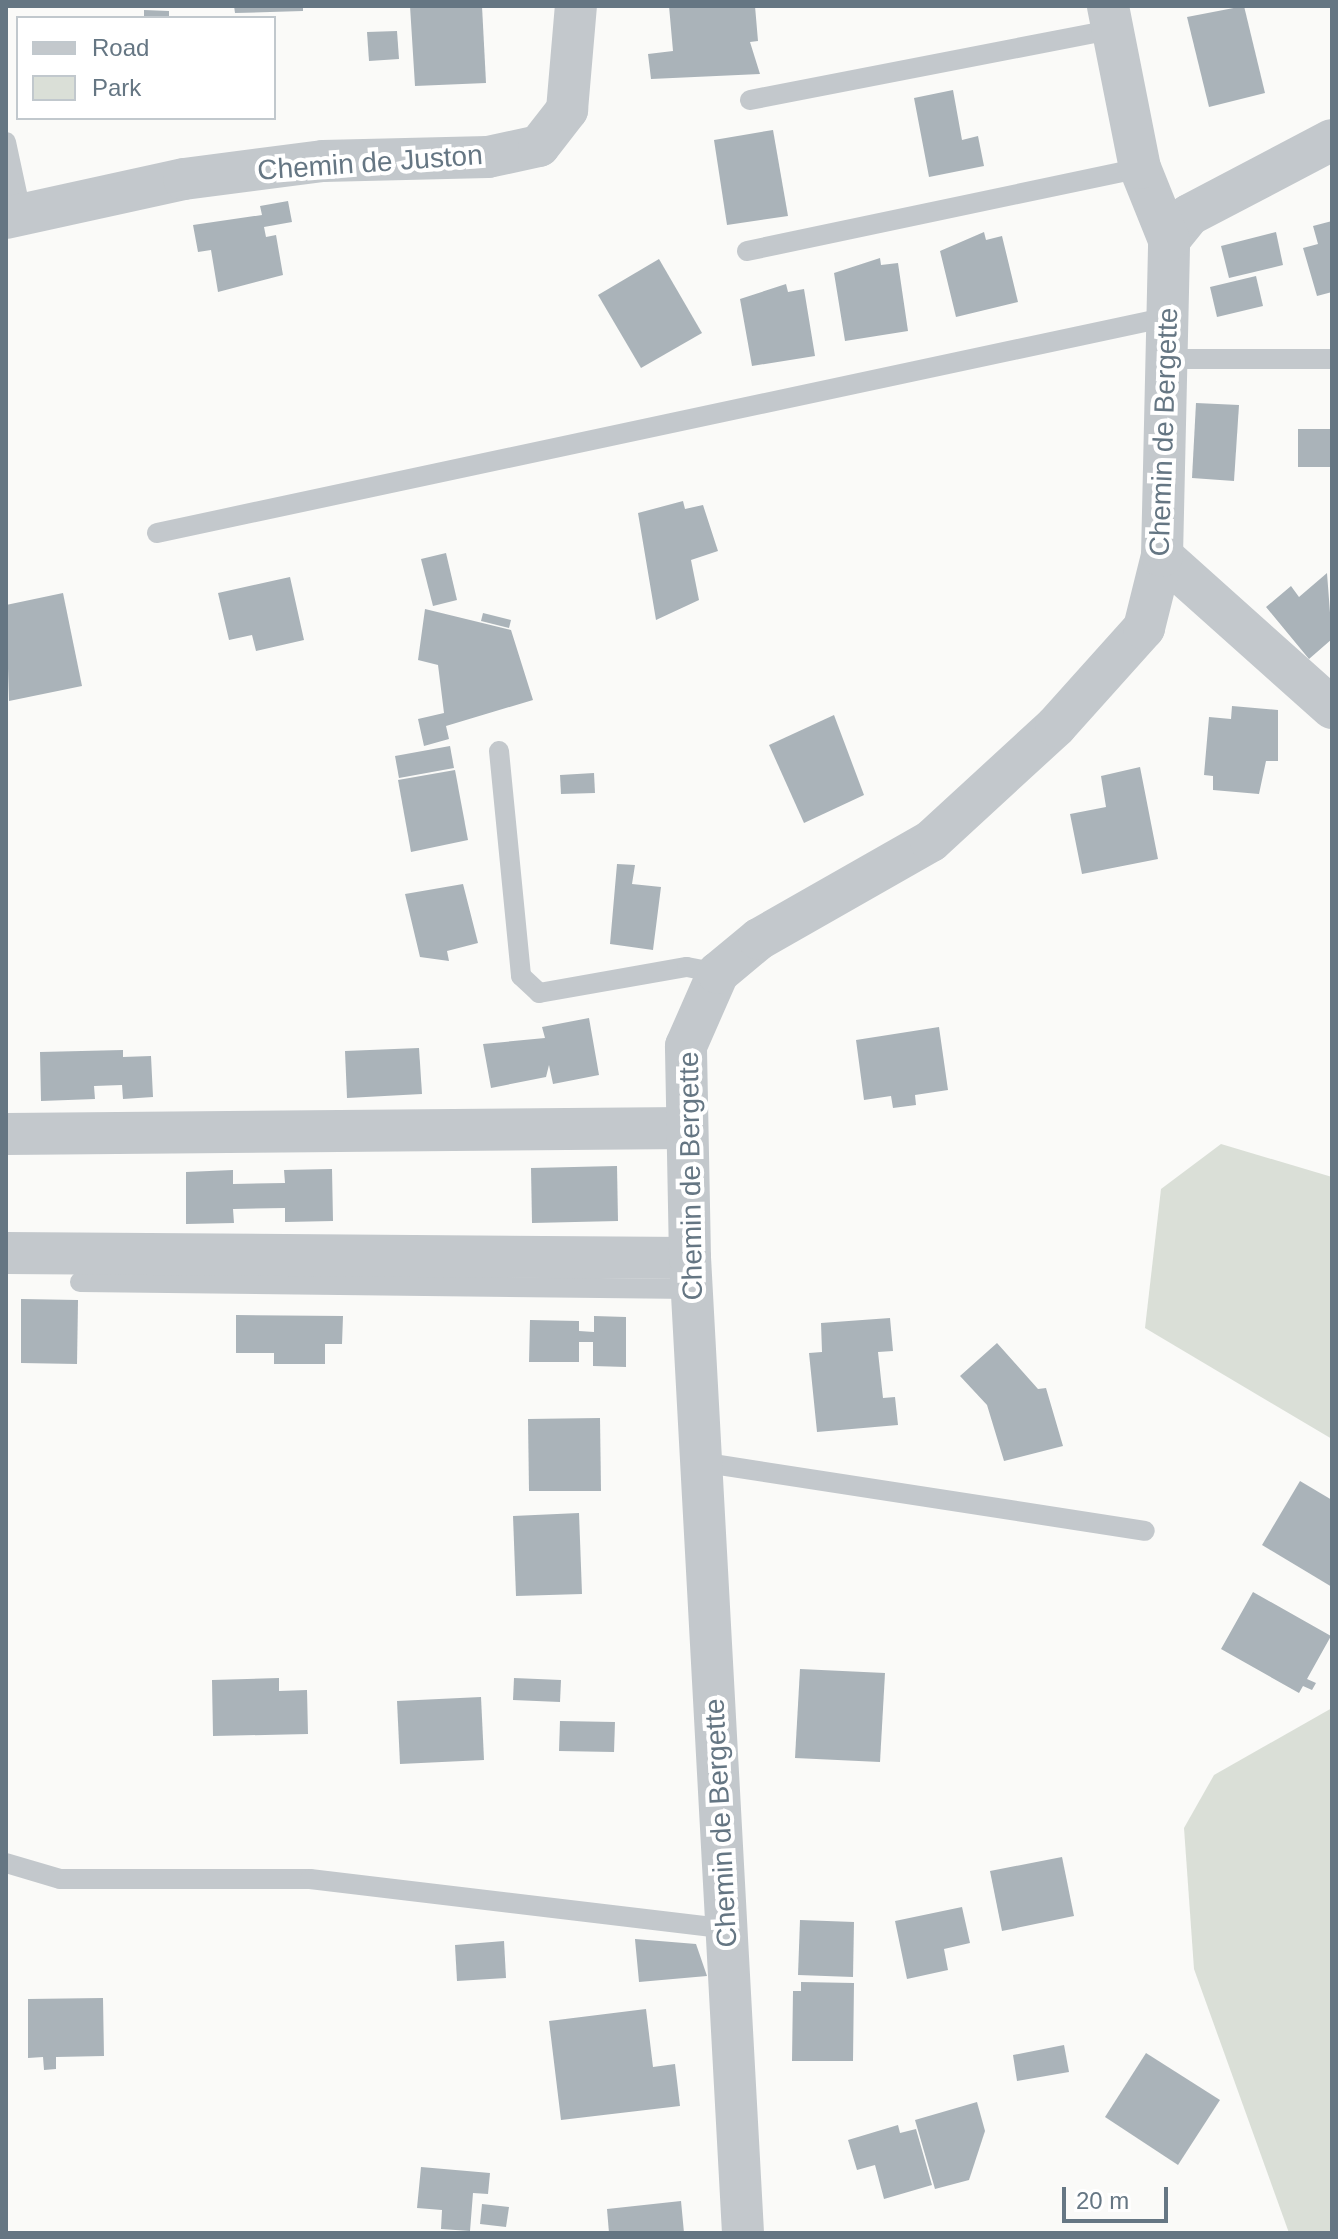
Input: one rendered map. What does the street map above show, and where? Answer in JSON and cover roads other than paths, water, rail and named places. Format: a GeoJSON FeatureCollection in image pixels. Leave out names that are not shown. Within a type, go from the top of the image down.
{"type":"FeatureCollection","features":[{"type":"Feature","properties":{"kind":"street","name":"Chemin de Juston"},"geometry":{"type":"LineString","coordinates":[[14,215],[184,179],[323,161],[488,157],[539,146],[567,110],[576,6]]}},
{"type":"Feature","properties":{"kind":"street","name":"Chemin de Bergette"},"geometry":{"type":"LineString","coordinates":[[743,2233],[690,1274],[686,1046],[718,973],[759,939],[931,841],[1056,726],[1144,628],[1162,556],[1169,240],[1140,168],[1109,18]]}},
{"type":"Feature","properties":{"kind":"street"},"geometry":{"type":"LineString","coordinates":[[1169,240],[1189,215],[1332,140]]}},
{"type":"Feature","properties":{"kind":"street"},"geometry":{"type":"LineString","coordinates":[[1162,556],[1332,708]]}},
{"type":"Feature","properties":{"kind":"street"},"geometry":{"type":"LineString","coordinates":[[6,1134],[686,1128]]}},
{"type":"Feature","properties":{"kind":"street"},"geometry":{"type":"LineString","coordinates":[[6,1253],[690,1274]]}},
{"type":"Feature","properties":{"kind":"lane"},"geometry":{"type":"LineString","coordinates":[[750,100],[1109,18]]}},
{"type":"Feature","properties":{"kind":"lane"},"geometry":{"type":"LineString","coordinates":[[6,142],[14,215]]}},
{"type":"Feature","properties":{"kind":"lane"},"geometry":{"type":"LineString","coordinates":[[747,251],[1140,168]]}},
{"type":"Feature","properties":{"kind":"lane"},"geometry":{"type":"LineString","coordinates":[[157,533],[1168,317]]}},
{"type":"Feature","properties":{"kind":"lane"},"geometry":{"type":"LineString","coordinates":[[1168,359],[1332,359]]}},
{"type":"Feature","properties":{"kind":"lane"},"geometry":{"type":"LineString","coordinates":[[499,751],[521,976],[539,993],[687,967],[718,973]]}},
{"type":"Feature","properties":{"kind":"lane"},"geometry":{"type":"LineString","coordinates":[[80,1282],[690,1274]]}},
{"type":"Feature","properties":{"kind":"lane"},"geometry":{"type":"LineString","coordinates":[[700,1462],[1145,1531]]}},
{"type":"Feature","properties":{"kind":"lane"},"geometry":{"type":"LineString","coordinates":[[6,1863],[60,1879],[310,1879],[727,1929]]}}]}
